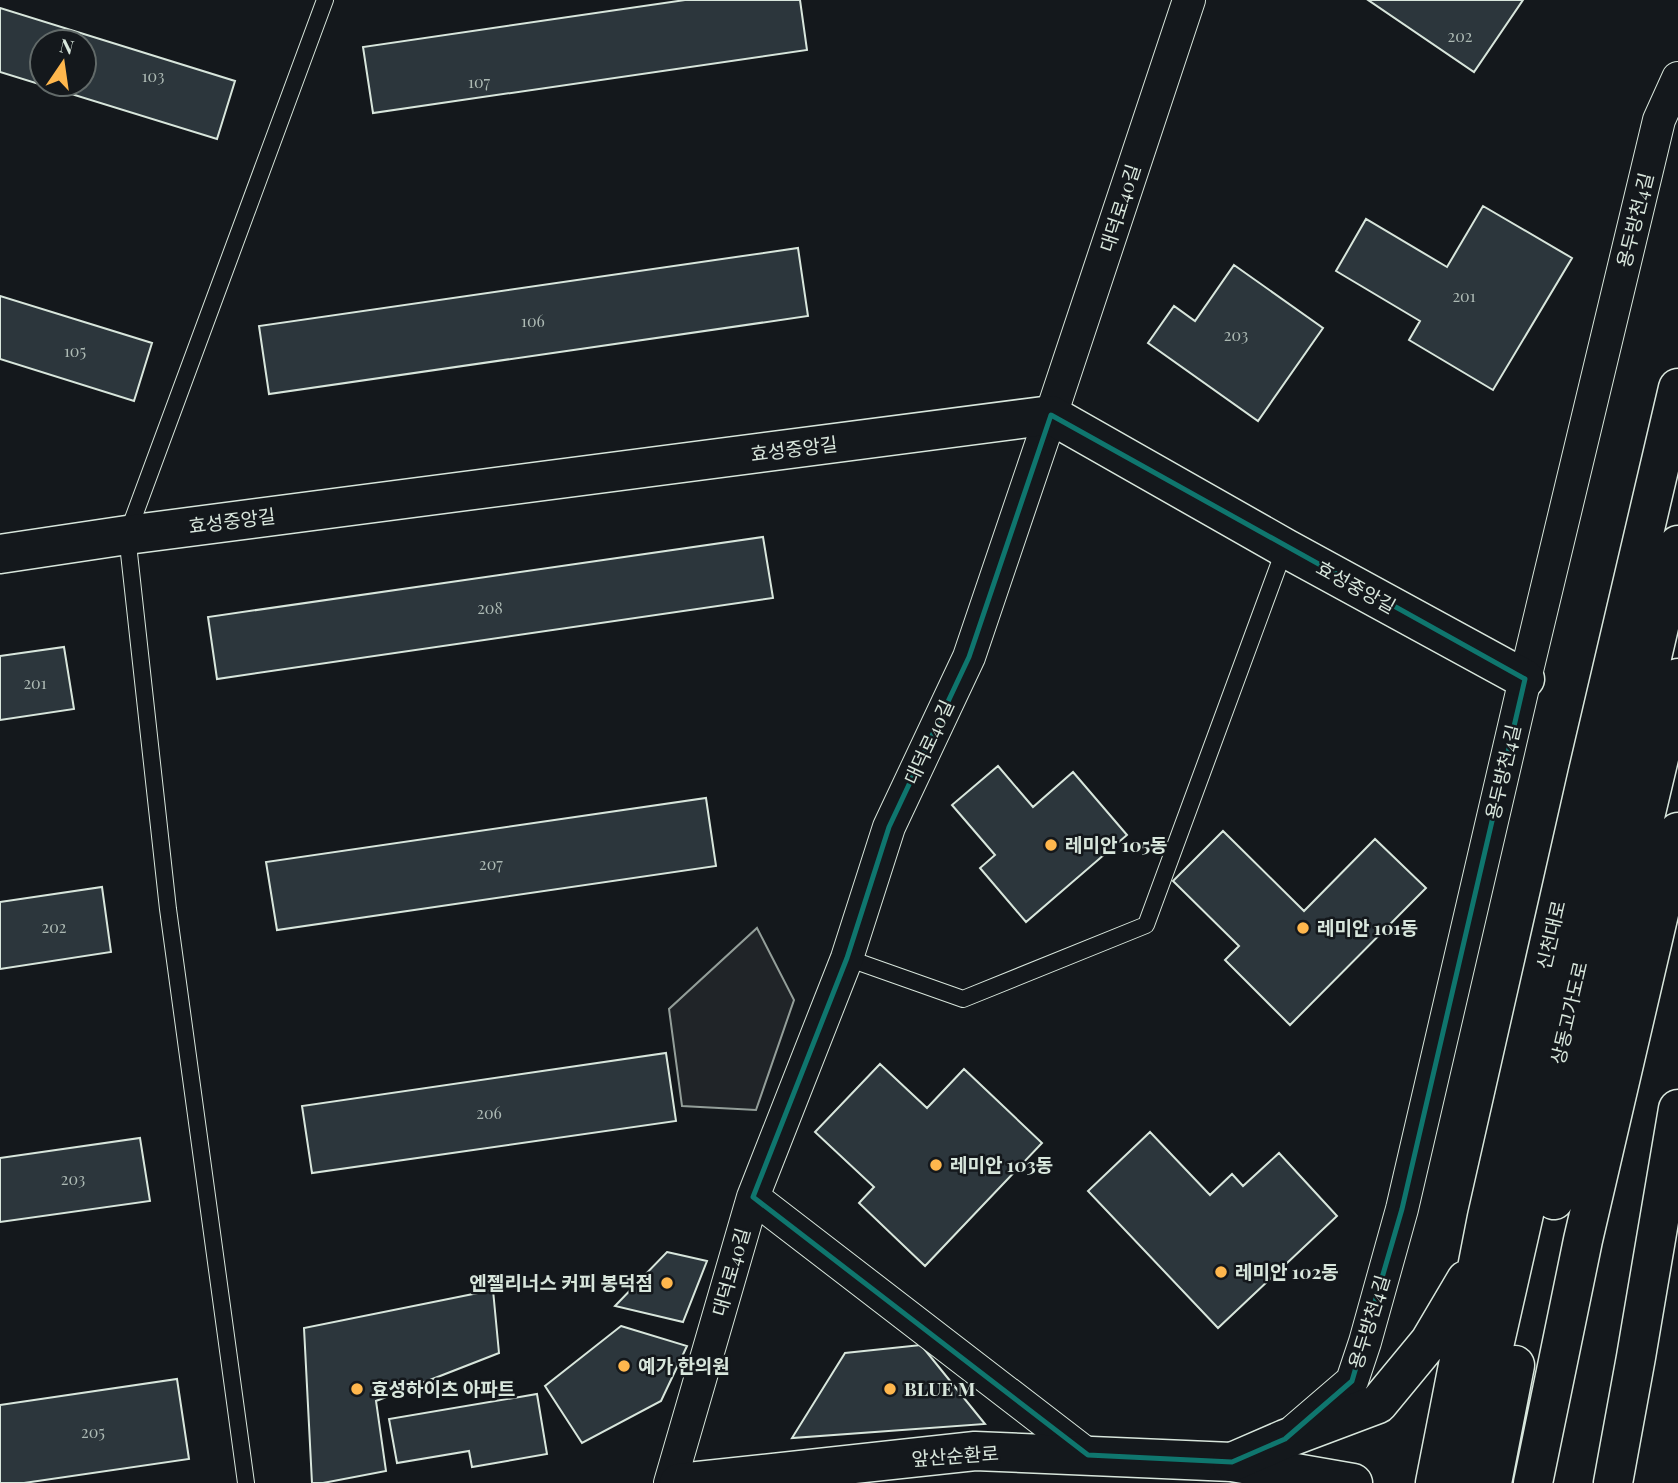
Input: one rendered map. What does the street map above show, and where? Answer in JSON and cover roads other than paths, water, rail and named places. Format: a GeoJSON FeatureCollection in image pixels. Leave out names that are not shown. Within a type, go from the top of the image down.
{"type":"FeatureCollection","features":[{"type":"Feature","properties":{"kind":"main road","name":"신천대로"},"geometry":{"type":"LineString","coordinates":[[1435,1483],[1490,1204],[1678,388]]}},
{"type":"Feature","properties":{"kind":"main road","name":"효성중앙길"},"geometry":{"type":"LineString","coordinates":[[0,554],[127,535],[1051,415],[1285,548],[1525,679]]}},
{"type":"Feature","properties":{"kind":"main road","name":"상동고가도로"},"geometry":{"type":"LineString","coordinates":[[1492,1483],[1678,545]]}},
{"type":"Feature","properties":{"kind":"main road","name":"상동고가도로"},"geometry":{"type":"LineString","coordinates":[[1464,1483],[1492,1349],[1588,991],[1678,678]]}},
{"type":"Feature","properties":{"kind":"main road"},"geometry":{"type":"LineString","coordinates":[[1674,849],[1678,932]]}},
{"type":"Feature","properties":{"kind":"main road"},"geometry":{"type":"LineString","coordinates":[[1533,1483],[1586,1226],[1674,849]]}},
{"type":"Feature","properties":{"kind":"main road"},"geometry":{"type":"LineString","coordinates":[[1613,1483],[1678,1109]]}},
{"type":"Feature","properties":{"kind":"main road"},"geometry":{"type":"LineString","coordinates":[[1232,1462],[1378,1404],[1430,1341],[1481,1254]]}},
{"type":"Feature","properties":{"kind":"main road"},"geometry":{"type":"LineString","coordinates":[[1600,1483],[1631,1389]]}},
{"type":"Feature","properties":{"kind":"main road","name":"앞산순환로"},"geometry":{"type":"LineString","coordinates":[[679,1483],[975,1451],[1232,1462],[1353,1483]]}},
{"type":"Feature","properties":{"kind":"street","name":"대덕로40길"},"geometry":{"type":"LineString","coordinates":[[670,1483],[753,1197],[847,958],[889,827],[969,657],[1189,0]]}},
{"type":"Feature","properties":{"kind":"street","name":"용두방천4길"},"geometry":{"type":"LineString","coordinates":[[1285,1439],[1352,1381],[1365,1342],[1402,1209],[1659,120],[1678,78]]}},
{"type":"Feature","properties":{"kind":"street"},"geometry":{"type":"LineString","coordinates":[[753,1197],[1088,1455]]}},
{"type":"Feature","properties":{"kind":"lane"},"geometry":{"type":"LineString","coordinates":[[246,1483],[168,909],[127,535],[325,0]]}},
{"type":"Feature","properties":{"kind":"lane"},"geometry":{"type":"LineString","coordinates":[[847,958],[963,999],[1146,925],[1285,548]]}},
{"type":"Feature","properties":{"kind":"place","name":"레미안 105동"},"geometry":{"type":"Point","coordinates":[1051,845]}},
{"type":"Feature","properties":{"kind":"place","name":"레미안 101동"},"geometry":{"type":"Point","coordinates":[1303,928]}},
{"type":"Feature","properties":{"kind":"place","name":"레미안 103동"},"geometry":{"type":"Point","coordinates":[936,1165]}},
{"type":"Feature","properties":{"kind":"place","name":"레미안 102동"},"geometry":{"type":"Point","coordinates":[1221,1272]}},
{"type":"Feature","properties":{"kind":"place","name":"엔젤리너스 커피 봉덕점"},"geometry":{"type":"Point","coordinates":[667,1283]}},
{"type":"Feature","properties":{"kind":"place","name":"예가 한의원"},"geometry":{"type":"Point","coordinates":[624,1366]}},
{"type":"Feature","properties":{"kind":"place","name":"효성하이츠 아파트"},"geometry":{"type":"Point","coordinates":[357,1389]}},
{"type":"Feature","properties":{"kind":"place","name":"BLUE M"},"geometry":{"type":"Point","coordinates":[890,1389]}}]}
